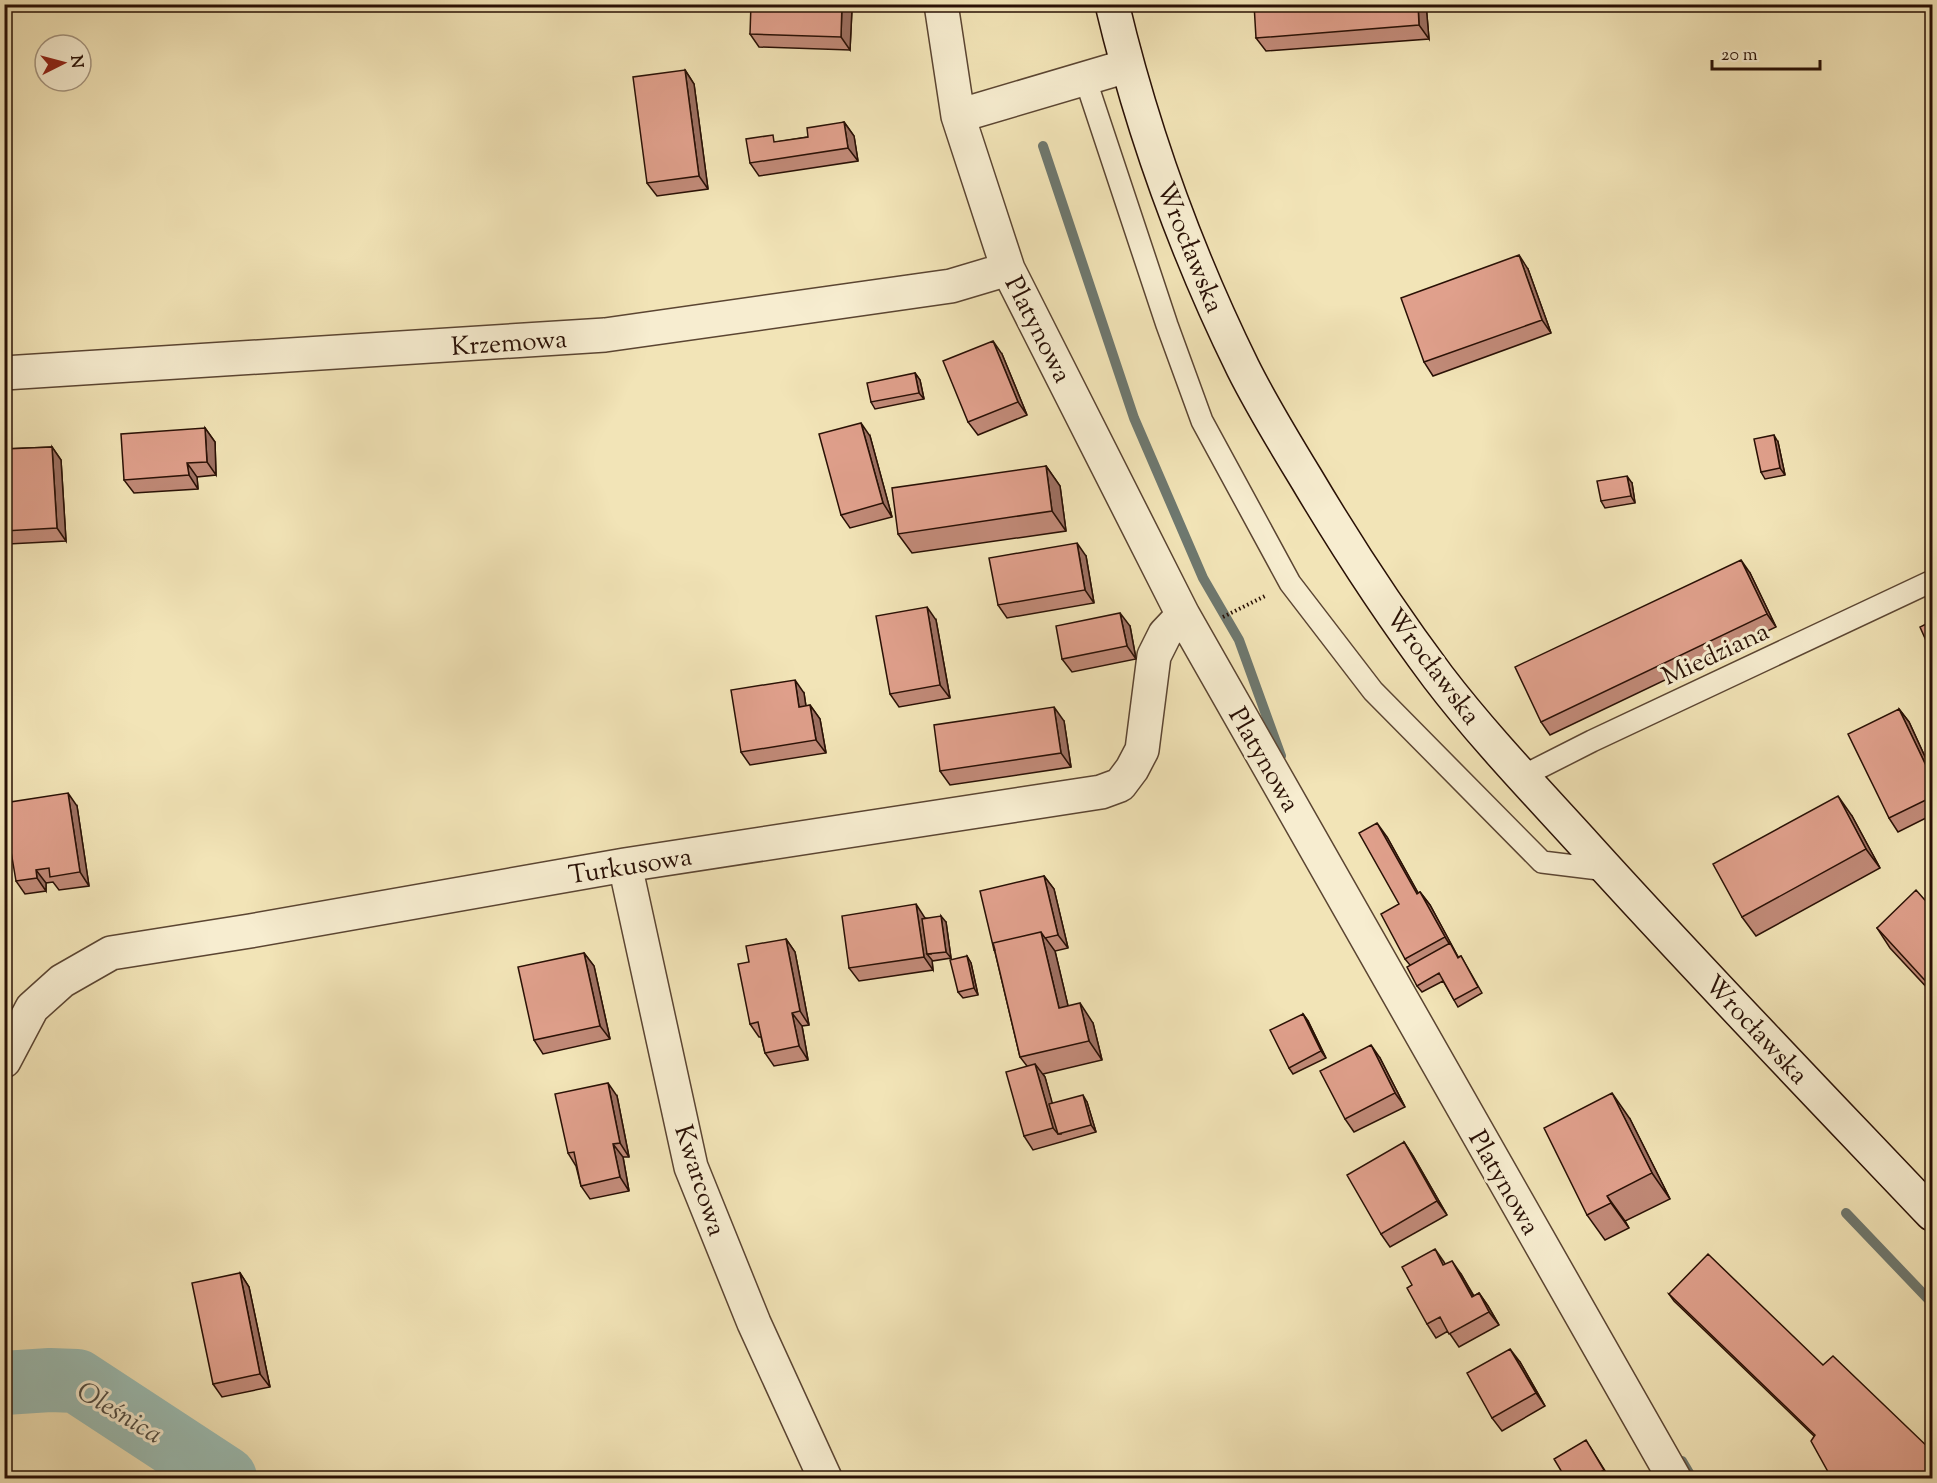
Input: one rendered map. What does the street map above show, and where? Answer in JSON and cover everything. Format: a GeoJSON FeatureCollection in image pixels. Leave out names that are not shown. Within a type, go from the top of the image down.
{"type":"FeatureCollection","features":[{"type":"Feature","properties":{"kind":"street","name":"Platynowa"},"geometry":{"type":"LineString","coordinates":[[941,4],[958,116],[1008,269],[1183,615],[1674,1479]]}},
{"type":"Feature","properties":{"kind":"street","name":"Wrocławska"},"geometry":{"type":"LineString","coordinates":[[1112,4],[1127,66],[1174,211],[1205,287],[1244,370],[1277,431],[1351,554],[1439,678],[1521,777],[1932,1214]]}},
{"type":"Feature","properties":{"kind":"street"},"geometry":{"type":"LineString","coordinates":[[958,116],[1127,66]]}},
{"type":"Feature","properties":{"kind":"street","name":"Krzemowa"},"geometry":{"type":"LineString","coordinates":[[4,374],[605,335],[951,286],[1008,269]]}},
{"type":"Feature","properties":{"kind":"street","name":"Turkusowa"},"geometry":{"type":"LineString","coordinates":[[4,1061],[32,1008],[62,981],[111,953],[262,929],[625,865],[1101,792],[1120,785],[1142,750],[1154,656],[1165,634],[1183,615]]}},
{"type":"Feature","properties":{"kind":"street","name":"Kwarcowa"},"geometry":{"type":"LineString","coordinates":[[625,865],[691,1167],[754,1323],[825,1479]]}},
{"type":"Feature","properties":{"kind":"lane"},"geometry":{"type":"LineString","coordinates":[[1085,78],[1167,326],[1202,421],[1290,583],[1373,691],[1542,862],[1607,870]]}},
{"type":"Feature","properties":{"kind":"lane","name":"Miedziana"},"geometry":{"type":"LineString","coordinates":[[1521,777],[1592,741],[1932,581]]}},
{"type":"Feature","properties":{"kind":"path"},"geometry":{"type":"LineString","coordinates":[[1219,619],[1244,606]]}},
{"type":"Feature","properties":{"kind":"building"},"geometry":{"type":"Polygon","coordinates":[[[751,4],[842,4],[841,37],[750,34],[751,4]]]}},
{"type":"Feature","properties":{"kind":"building"},"geometry":{"type":"Polygon","coordinates":[[[1254,4],[1418,4],[1419,25],[1256,38],[1254,4]]]}},
{"type":"Feature","properties":{"kind":"building"},"geometry":{"type":"Polygon","coordinates":[[[685,70],[699,176],[647,183],[633,77],[685,70]]]}},
{"type":"Feature","properties":{"kind":"building"},"geometry":{"type":"Polygon","coordinates":[[[844,122],[848,148],[750,163],[746,139],[773,135],[774,142],[808,137],[807,128],[844,122]]]}},
{"type":"Feature","properties":{"kind":"building"},"geometry":{"type":"Polygon","coordinates":[[[1519,255],[1542,320],[1424,362],[1401,298],[1519,255]]]}},
{"type":"Feature","properties":{"kind":"building"},"geometry":{"type":"Polygon","coordinates":[[[993,341],[1018,402],[968,422],[943,361],[993,341]]]}},
{"type":"Feature","properties":{"kind":"building"},"geometry":{"type":"Polygon","coordinates":[[[915,373],[919,393],[871,402],[867,383],[915,373]]]}},
{"type":"Feature","properties":{"kind":"building"},"geometry":{"type":"Polygon","coordinates":[[[861,423],[883,503],[841,515],[819,434],[861,423]]]}},
{"type":"Feature","properties":{"kind":"building"},"geometry":{"type":"Polygon","coordinates":[[[205,428],[207,462],[187,463],[189,475],[124,480],[121,434],[205,428]]]}},
{"type":"Feature","properties":{"kind":"building"},"geometry":{"type":"Polygon","coordinates":[[[1774,435],[1780,468],[1761,472],[1754,439],[1774,435]]]}},
{"type":"Feature","properties":{"kind":"building"},"geometry":{"type":"Polygon","coordinates":[[[52,447],[57,528],[4,531],[4,449],[52,447]]]}},
{"type":"Feature","properties":{"kind":"building"},"geometry":{"type":"Polygon","coordinates":[[[1046,466],[1052,511],[898,534],[892,488],[1046,466]]]}},
{"type":"Feature","properties":{"kind":"building"},"geometry":{"type":"Polygon","coordinates":[[[1627,476],[1631,496],[1601,501],[1597,481],[1627,476]]]}},
{"type":"Feature","properties":{"kind":"building"},"geometry":{"type":"Polygon","coordinates":[[[1077,543],[1085,590],[998,605],[989,558],[1077,543]]]}},
{"type":"Feature","properties":{"kind":"building"},"geometry":{"type":"Polygon","coordinates":[[[1741,560],[1767,614],[1541,722],[1515,667],[1741,560]]]}},
{"type":"Feature","properties":{"kind":"building"},"geometry":{"type":"Polygon","coordinates":[[[927,607],[940,685],[890,694],[876,616],[927,607]]]}},
{"type":"Feature","properties":{"kind":"building"},"geometry":{"type":"Polygon","coordinates":[[[1120,613],[1127,646],[1062,659],[1056,626],[1120,613]]]}},
{"type":"Feature","properties":{"kind":"building"},"geometry":{"type":"Polygon","coordinates":[[[1932,621],[1932,654],[1920,627],[1932,621]]]}},
{"type":"Feature","properties":{"kind":"building"},"geometry":{"type":"Polygon","coordinates":[[[795,680],[799,707],[810,705],[816,740],[741,752],[731,690],[795,680]]]}},
{"type":"Feature","properties":{"kind":"building"},"geometry":{"type":"Polygon","coordinates":[[[1054,707],[1061,753],[940,771],[934,725],[1054,707]]]}},
{"type":"Feature","properties":{"kind":"building"},"geometry":{"type":"Polygon","coordinates":[[[1899,709],[1932,778],[1932,797],[1889,818],[1848,734],[1899,709]]]}},
{"type":"Feature","properties":{"kind":"building"},"geometry":{"type":"Polygon","coordinates":[[[68,793],[80,872],[50,877],[49,868],[36,870],[37,878],[16,881],[4,803],[68,793]]]}},
{"type":"Feature","properties":{"kind":"building"},"geometry":{"type":"Polygon","coordinates":[[[1838,796],[1866,849],[1742,917],[1713,864],[1838,796]]]}},
{"type":"Feature","properties":{"kind":"building"},"geometry":{"type":"Polygon","coordinates":[[[1377,823],[1417,894],[1420,892],[1445,937],[1405,959],[1381,914],[1399,904],[1359,833],[1377,823]]]}},
{"type":"Feature","properties":{"kind":"building"},"geometry":{"type":"Polygon","coordinates":[[[1044,876],[1058,935],[1045,938],[1041,932],[993,943],[994,950],[980,891],[1044,876]]]}},
{"type":"Feature","properties":{"kind":"building"},"geometry":{"type":"Polygon","coordinates":[[[1916,890],[1932,908],[1932,988],[1877,928],[1916,890]]]}},
{"type":"Feature","properties":{"kind":"building"},"geometry":{"type":"Polygon","coordinates":[[[916,904],[924,957],[849,968],[842,916],[916,904]]]}},
{"type":"Feature","properties":{"kind":"building"},"geometry":{"type":"Polygon","coordinates":[[[941,916],[946,952],[927,954],[922,919],[941,916]]]}},
{"type":"Feature","properties":{"kind":"building"},"geometry":{"type":"Polygon","coordinates":[[[1041,932],[1059,1008],[1080,1003],[1089,1041],[1020,1057],[993,943],[1041,932]]]}},
{"type":"Feature","properties":{"kind":"building"},"geometry":{"type":"Polygon","coordinates":[[[786,939],[800,1011],[792,1013],[799,1046],[765,1053],[758,1022],[750,1024],[738,964],[749,962],[746,946],[786,939]]]}},
{"type":"Feature","properties":{"kind":"building"},"geometry":{"type":"Polygon","coordinates":[[[1450,943],[1458,958],[1461,956],[1478,987],[1454,1000],[1439,973],[1417,986],[1407,967],[1450,943]]]}},
{"type":"Feature","properties":{"kind":"building"},"geometry":{"type":"Polygon","coordinates":[[[584,953],[600,1026],[534,1040],[518,967],[584,953]]]}},
{"type":"Feature","properties":{"kind":"building"},"geometry":{"type":"Polygon","coordinates":[[[967,956],[974,988],[958,992],[950,960],[967,956]]]}},
{"type":"Feature","properties":{"kind":"building"},"geometry":{"type":"Polygon","coordinates":[[[1303,1014],[1321,1051],[1289,1068],[1270,1030],[1303,1014]]]}},
{"type":"Feature","properties":{"kind":"building"},"geometry":{"type":"Polygon","coordinates":[[[1371,1045],[1395,1093],[1345,1119],[1320,1071],[1371,1045]]]}},
{"type":"Feature","properties":{"kind":"building"},"geometry":{"type":"Polygon","coordinates":[[[1035,1064],[1053,1128],[1024,1136],[1006,1072],[1035,1064]]]}},
{"type":"Feature","properties":{"kind":"building"},"geometry":{"type":"Polygon","coordinates":[[[608,1083],[620,1143],[613,1144],[620,1177],[581,1186],[574,1152],[568,1153],[555,1094],[608,1083]]]}},
{"type":"Feature","properties":{"kind":"building"},"geometry":{"type":"Polygon","coordinates":[[[1612,1093],[1652,1173],[1607,1196],[1611,1203],[1587,1215],[1544,1128],[1612,1093]]]}},
{"type":"Feature","properties":{"kind":"building"},"geometry":{"type":"Polygon","coordinates":[[[1083,1095],[1091,1125],[1058,1134],[1049,1104],[1083,1095]]]}},
{"type":"Feature","properties":{"kind":"building"},"geometry":{"type":"Polygon","coordinates":[[[1404,1142],[1437,1201],[1381,1234],[1347,1175],[1404,1142]]]}},
{"type":"Feature","properties":{"kind":"building"},"geometry":{"type":"Polygon","coordinates":[[[1435,1249],[1443,1265],[1452,1261],[1472,1297],[1479,1293],[1489,1312],[1449,1334],[1440,1317],[1427,1324],[1407,1288],[1412,1285],[1402,1267],[1435,1249]]]}},
{"type":"Feature","properties":{"kind":"building"},"geometry":{"type":"Polygon","coordinates":[[[1708,1254],[1823,1365],[1833,1356],[1932,1451],[1932,1479],[1832,1479],[1811,1441],[1815,1435],[1669,1294],[1708,1254]]]}},
{"type":"Feature","properties":{"kind":"building"},"geometry":{"type":"Polygon","coordinates":[[[240,1273],[260,1374],[213,1384],[192,1283],[240,1273]]]}},
{"type":"Feature","properties":{"kind":"building"},"geometry":{"type":"Polygon","coordinates":[[[1510,1349],[1536,1393],[1492,1418],[1467,1373],[1510,1349]]]}},
{"type":"Feature","properties":{"kind":"building"},"geometry":{"type":"Polygon","coordinates":[[[1586,1440],[1604,1470],[1589,1479],[1566,1479],[1554,1459],[1586,1440]]]}},
{"type":"Feature","properties":{"kind":"building"},"geometry":{"type":"Polygon","coordinates":[[[1528,1472],[1531,1479],[1517,1479],[1528,1472]]]}},
{"type":"Feature","properties":{"kind":"waterway"},"geometry":{"type":"LineString","coordinates":[[1043,146],[1134,418],[1203,578],[1239,640],[1281,756]]}},
{"type":"Feature","properties":{"kind":"waterway"},"geometry":{"type":"LineString","coordinates":[[1846,1213],[1932,1303]]}},
{"type":"Feature","properties":{"kind":"waterway","name":"Oleśnica"},"geometry":{"type":"LineString","coordinates":[[4,1383],[77,1381],[225,1478]]}},
{"type":"Feature","properties":{"kind":"waterway"},"geometry":{"type":"LineString","coordinates":[[1682,1461],[1692,1478]]}}]}
